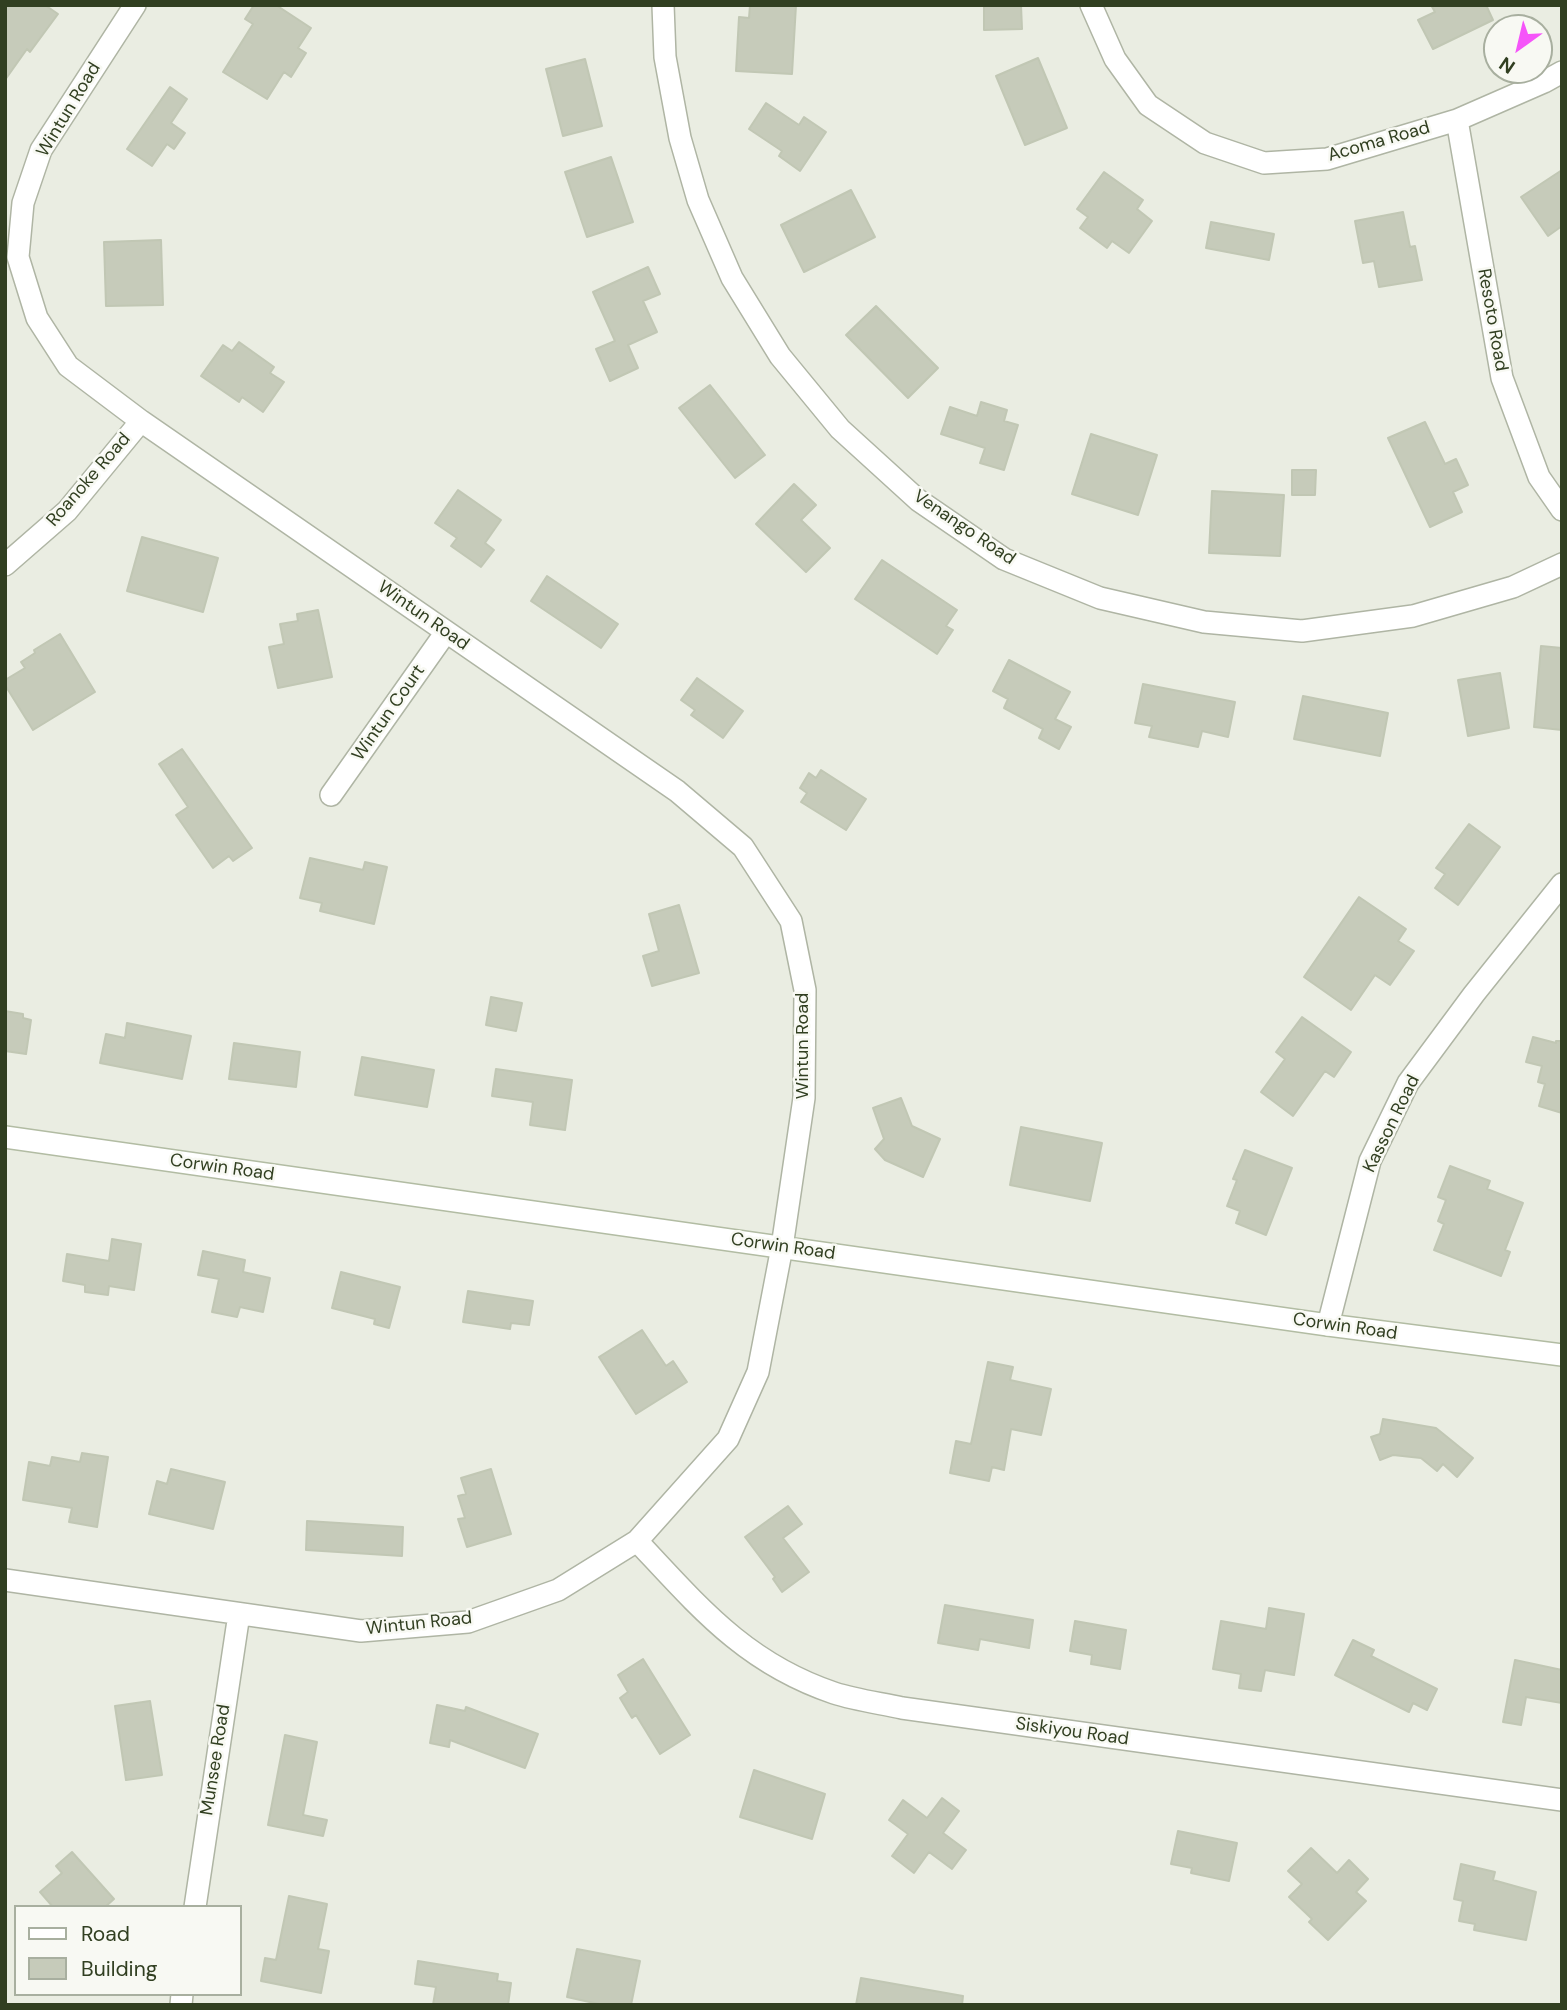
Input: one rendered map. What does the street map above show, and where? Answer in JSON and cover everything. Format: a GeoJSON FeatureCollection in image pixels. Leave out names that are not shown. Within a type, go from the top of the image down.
{"type":"FeatureCollection","features":[{"type":"Feature","properties":{"kind":"street","name":"Wintun Road"},"geometry":{"type":"LineString","coordinates":[[5,1580],[361,1631],[468,1622],[558,1590],[637,1541],[728,1438],[758,1371],[782,1247],[804,1098],[805,990],[791,921],[743,847],[677,791],[141,421],[68,366],[37,318],[18,257],[23,203],[41,150],[135,5]]}},
{"type":"Feature","properties":{"kind":"street","name":"Venango Road"},"geometry":{"type":"LineString","coordinates":[[663,5],[665,57],[680,138],[698,201],[732,278],[780,356],[840,429],[918,500],[1004,559],[1100,598],[1204,622],[1302,631],[1413,616],[1513,587],[1562,564]]}},
{"type":"Feature","properties":{"kind":"street","name":"Acoma Road"},"geometry":{"type":"LineString","coordinates":[[1091,5],[1115,59],[1148,105],[1205,143],[1264,163],[1326,159],[1457,120],[1562,72]]}},
{"type":"Feature","properties":{"kind":"street","name":"Resoto Road"},"geometry":{"type":"LineString","coordinates":[[1457,120],[1502,378],[1539,477],[1562,510]]}},
{"type":"Feature","properties":{"kind":"street","name":"Roanoke Road"},"geometry":{"type":"LineString","coordinates":[[5,565],[67,511],[141,421]]}},
{"type":"Feature","properties":{"kind":"street","name":"Wintun Court"},"geometry":{"type":"LineString","coordinates":[[331,795],[446,632]]}},
{"type":"Feature","properties":{"kind":"street","name":"Kasson Road"},"geometry":{"type":"LineString","coordinates":[[1328,1325],[1370,1161],[1408,1083],[1474,994],[1562,884]]}},
{"type":"Feature","properties":{"kind":"street","name":"Corwin Road"},"geometry":{"type":"LineString","coordinates":[[5,1138],[1328,1325],[1562,1355]]}},
{"type":"Feature","properties":{"kind":"street","name":"Siskiyou Road"},"geometry":{"type":"LineString","coordinates":[[637,1541],[706,1614],[742,1646],[787,1674],[835,1693],[902,1708],[1562,1800]]}},
{"type":"Feature","properties":{"kind":"street","name":"Munsee Road"},"geometry":{"type":"LineString","coordinates":[[195,1905],[239,1614]]}},
{"type":"Feature","properties":{"kind":"building"},"geometry":{"type":"Polygon","coordinates":[[[5,5],[45,5],[58,14],[30,52],[27,49],[5,80],[5,5]]]}},
{"type":"Feature","properties":{"kind":"building"},"geometry":{"type":"Polygon","coordinates":[[[254,5],[276,5],[311,28],[298,48],[306,53],[291,77],[284,72],[267,99],[223,72],[253,24],[245,19],[254,5]]]}},
{"type":"Feature","properties":{"kind":"building"},"geometry":{"type":"Polygon","coordinates":[[[750,5],[796,5],[792,74],[736,71],[739,17],[749,18],[750,5]]]}},
{"type":"Feature","properties":{"kind":"building"},"geometry":{"type":"Polygon","coordinates":[[[984,5],[1021,5],[1022,29],[984,30],[984,5]]]}},
{"type":"Feature","properties":{"kind":"building"},"geometry":{"type":"Polygon","coordinates":[[[1431,5],[1486,5],[1490,14],[1483,14],[1483,25],[1433,49],[1418,20],[1435,12],[1431,5]]]}},
{"type":"Feature","properties":{"kind":"building"},"geometry":{"type":"Polygon","coordinates":[[[1038,58],[1067,128],[1025,145],[996,76],[1038,58]]]}},
{"type":"Feature","properties":{"kind":"building"},"geometry":{"type":"Polygon","coordinates":[[[585,59],[602,126],[563,136],[546,69],[585,59]]]}},
{"type":"Feature","properties":{"kind":"building"},"geometry":{"type":"Polygon","coordinates":[[[170,87],[187,99],[171,123],[185,133],[174,149],[167,144],[152,166],[127,149],[170,87]]]}},
{"type":"Feature","properties":{"kind":"building"},"geometry":{"type":"Polygon","coordinates":[[[766,103],[799,125],[804,117],[826,132],[800,171],[779,156],[782,151],[749,129],[766,103]]]}},
{"type":"Feature","properties":{"kind":"building"},"geometry":{"type":"Polygon","coordinates":[[[611,157],[633,222],[587,237],[565,172],[611,157]]]}},
{"type":"Feature","properties":{"kind":"building"},"geometry":{"type":"Polygon","coordinates":[[[1562,170],[1562,226],[1548,236],[1521,197],[1562,170]]]}},
{"type":"Feature","properties":{"kind":"building"},"geometry":{"type":"Polygon","coordinates":[[[1104,172],[1143,200],[1137,209],[1152,221],[1129,253],[1112,241],[1107,248],[1080,228],[1088,217],[1077,209],[1104,172]]]}},
{"type":"Feature","properties":{"kind":"building"},"geometry":{"type":"Polygon","coordinates":[[[851,190],[875,237],[804,272],[781,225],[851,190]]]}},
{"type":"Feature","properties":{"kind":"building"},"geometry":{"type":"Polygon","coordinates":[[[1403,212],[1410,247],[1415,246],[1422,280],[1379,287],[1374,261],[1363,263],[1355,221],[1403,212]]]}},
{"type":"Feature","properties":{"kind":"building"},"geometry":{"type":"Polygon","coordinates":[[[1211,222],[1274,234],[1269,260],[1206,248],[1211,222]]]}},
{"type":"Feature","properties":{"kind":"building"},"geometry":{"type":"Polygon","coordinates":[[[161,240],[163,305],[106,306],[104,242],[161,240]]]}},
{"type":"Feature","properties":{"kind":"building"},"geometry":{"type":"Polygon","coordinates":[[[648,267],[660,294],[643,301],[657,332],[628,345],[638,368],[610,381],[596,349],[615,341],[593,292],[648,267]]]}},
{"type":"Feature","properties":{"kind":"building"},"geometry":{"type":"Polygon","coordinates":[[[876,306],[938,368],[908,398],[846,335],[876,306]]]}},
{"type":"Feature","properties":{"kind":"building"},"geometry":{"type":"Polygon","coordinates":[[[239,342],[274,367],[270,373],[284,382],[263,412],[242,397],[239,402],[201,376],[223,345],[232,351],[239,342]]]}},
{"type":"Feature","properties":{"kind":"building"},"geometry":{"type":"Polygon","coordinates":[[[710,385],[765,455],[735,478],[679,408],[710,385]]]}},
{"type":"Feature","properties":{"kind":"building"},"geometry":{"type":"Polygon","coordinates":[[[981,402],[1007,410],[1004,421],[1018,425],[1004,470],[980,463],[985,448],[941,434],[950,407],[977,416],[981,402]]]}},
{"type":"Feature","properties":{"kind":"building"},"geometry":{"type":"Polygon","coordinates":[[[1425,422],[1445,464],[1456,459],[1468,485],[1453,492],[1462,512],[1430,527],[1388,438],[1425,422]]]}},
{"type":"Feature","properties":{"kind":"building"},"geometry":{"type":"Polygon","coordinates":[[[1091,434],[1157,455],[1138,515],[1072,494],[1091,434]]]}},
{"type":"Feature","properties":{"kind":"building"},"geometry":{"type":"Polygon","coordinates":[[[1292,470],[1316,470],[1315,495],[1292,495],[1292,470]]]}},
{"type":"Feature","properties":{"kind":"building"},"geometry":{"type":"Polygon","coordinates":[[[794,484],[816,505],[801,520],[830,548],[806,572],[756,524],[794,484]]]}},
{"type":"Feature","properties":{"kind":"building"},"geometry":{"type":"Polygon","coordinates":[[[458,490],[501,520],[485,543],[494,550],[481,567],[451,546],[457,538],[435,523],[458,490]]]}},
{"type":"Feature","properties":{"kind":"building"},"geometry":{"type":"Polygon","coordinates":[[[1212,491],[1284,495],[1280,556],[1209,553],[1212,491]]]}},
{"type":"Feature","properties":{"kind":"building"},"geometry":{"type":"Polygon","coordinates":[[[142,537],[218,558],[203,612],[127,591],[142,537]]]}},
{"type":"Feature","properties":{"kind":"building"},"geometry":{"type":"Polygon","coordinates":[[[882,560],[957,610],[946,626],[953,630],[937,654],[855,599],[882,560]]]}},
{"type":"Feature","properties":{"kind":"building"},"geometry":{"type":"Polygon","coordinates":[[[547,576],[618,624],[601,648],[531,601],[547,576]]]}},
{"type":"Feature","properties":{"kind":"building"},"geometry":{"type":"Polygon","coordinates":[[[318,610],[332,677],[278,688],[269,647],[284,644],[280,624],[298,621],[297,614],[318,610]]]}},
{"type":"Feature","properties":{"kind":"building"},"geometry":{"type":"Polygon","coordinates":[[[60,634],[95,692],[33,730],[5,685],[5,680],[25,668],[21,662],[35,653],[34,650],[60,634]]]}},
{"type":"Feature","properties":{"kind":"building"},"geometry":{"type":"Polygon","coordinates":[[[1541,646],[1562,648],[1562,730],[1534,727],[1541,646]]]}},
{"type":"Feature","properties":{"kind":"building"},"geometry":{"type":"Polygon","coordinates":[[[1009,660],[1070,692],[1055,719],[1071,727],[1059,749],[1039,738],[1043,729],[1004,708],[1008,699],[993,691],[1009,660]]]}},
{"type":"Feature","properties":{"kind":"building"},"geometry":{"type":"Polygon","coordinates":[[[1500,673],[1509,728],[1468,736],[1458,680],[1500,673]]]}},
{"type":"Feature","properties":{"kind":"building"},"geometry":{"type":"Polygon","coordinates":[[[697,678],[743,711],[723,738],[691,715],[695,710],[681,700],[697,678]]]}},
{"type":"Feature","properties":{"kind":"building"},"geometry":{"type":"Polygon","coordinates":[[[1143,684],[1235,702],[1228,737],[1202,731],[1198,747],[1149,737],[1152,726],[1135,723],[1143,684]]]}},
{"type":"Feature","properties":{"kind":"building"},"geometry":{"type":"Polygon","coordinates":[[[1303,696],[1388,713],[1380,756],[1294,739],[1303,696]]]}},
{"type":"Feature","properties":{"kind":"building"},"geometry":{"type":"Polygon","coordinates":[[[182,749],[252,848],[233,861],[229,856],[213,868],[176,815],[188,807],[159,764],[182,749]]]}},
{"type":"Feature","properties":{"kind":"building"},"geometry":{"type":"Polygon","coordinates":[[[821,770],[866,799],[846,830],[801,802],[807,793],[800,788],[809,773],[816,778],[821,770]]]}},
{"type":"Feature","properties":{"kind":"building"},"geometry":{"type":"Polygon","coordinates":[[[1469,824],[1500,847],[1458,905],[1435,888],[1445,874],[1436,868],[1469,824]]]}},
{"type":"Feature","properties":{"kind":"building"},"geometry":{"type":"Polygon","coordinates":[[[310,858],[363,870],[365,862],[387,867],[374,924],[320,911],[322,903],[300,898],[310,858]]]}},
{"type":"Feature","properties":{"kind":"building"},"geometry":{"type":"Polygon","coordinates":[[[1359,897],[1406,929],[1398,941],[1414,951],[1390,985],[1375,975],[1351,1010],[1304,977],[1359,897]]]}},
{"type":"Feature","properties":{"kind":"building"},"geometry":{"type":"Polygon","coordinates":[[[679,905],[699,973],[652,986],[643,956],[659,951],[649,914],[679,905]]]}},
{"type":"Feature","properties":{"kind":"building"},"geometry":{"type":"Polygon","coordinates":[[[491,997],[522,1003],[516,1031],[486,1025],[491,997]]]}},
{"type":"Feature","properties":{"kind":"building"},"geometry":{"type":"Polygon","coordinates":[[[5,1011],[23,1014],[23,1018],[31,1020],[26,1054],[5,1051],[5,1011]]]}},
{"type":"Feature","properties":{"kind":"building"},"geometry":{"type":"Polygon","coordinates":[[[1302,1017],[1351,1052],[1334,1077],[1325,1071],[1293,1116],[1261,1092],[1285,1059],[1276,1052],[1302,1017]]]}},
{"type":"Feature","properties":{"kind":"building"},"geometry":{"type":"Polygon","coordinates":[[[127,1023],[191,1036],[182,1079],[100,1063],[106,1034],[125,1038],[127,1023]]]}},
{"type":"Feature","properties":{"kind":"building"},"geometry":{"type":"Polygon","coordinates":[[[1533,1037],[1556,1043],[1562,1041],[1562,1113],[1539,1106],[1545,1084],[1538,1082],[1542,1066],[1526,1062],[1533,1037]]]}},
{"type":"Feature","properties":{"kind":"building"},"geometry":{"type":"Polygon","coordinates":[[[234,1043],[300,1052],[296,1087],[229,1079],[234,1043]]]}},
{"type":"Feature","properties":{"kind":"building"},"geometry":{"type":"Polygon","coordinates":[[[362,1057],[434,1070],[427,1107],[355,1095],[362,1057]]]}},
{"type":"Feature","properties":{"kind":"building"},"geometry":{"type":"Polygon","coordinates":[[[496,1069],[572,1080],[565,1130],[530,1125],[533,1102],[492,1096],[496,1069]]]}},
{"type":"Feature","properties":{"kind":"building"},"geometry":{"type":"Polygon","coordinates":[[[901,1098],[912,1126],[940,1139],[923,1177],[885,1160],[875,1149],[884,1139],[873,1108],[901,1098]]]}},
{"type":"Feature","properties":{"kind":"building"},"geometry":{"type":"Polygon","coordinates":[[[1021,1127],[1102,1143],[1090,1201],[1010,1185],[1021,1127]]]}},
{"type":"Feature","properties":{"kind":"building"},"geometry":{"type":"Polygon","coordinates":[[[1245,1150],[1292,1168],[1266,1235],[1236,1223],[1240,1211],[1227,1206],[1237,1180],[1233,1179],[1245,1150]]]}},
{"type":"Feature","properties":{"kind":"building"},"geometry":{"type":"Polygon","coordinates":[[[1450,1166],[1490,1181],[1487,1189],[1523,1203],[1505,1250],[1510,1252],[1501,1276],[1434,1250],[1444,1224],[1438,1221],[1446,1200],[1438,1197],[1450,1166]]]}},
{"type":"Feature","properties":{"kind":"building"},"geometry":{"type":"Polygon","coordinates":[[[112,1239],[141,1244],[134,1290],[109,1286],[108,1295],[85,1292],[85,1285],[63,1281],[67,1254],[109,1261],[112,1239]]]}},
{"type":"Feature","properties":{"kind":"building"},"geometry":{"type":"Polygon","coordinates":[[[203,1251],[245,1260],[243,1272],[270,1278],[263,1312],[240,1307],[237,1317],[212,1312],[219,1279],[198,1275],[203,1251]]]}},
{"type":"Feature","properties":{"kind":"building"},"geometry":{"type":"Polygon","coordinates":[[[341,1272],[400,1287],[389,1328],[374,1324],[375,1319],[332,1308],[341,1272]]]}},
{"type":"Feature","properties":{"kind":"building"},"geometry":{"type":"Polygon","coordinates":[[[468,1291],[533,1301],[529,1325],[511,1323],[510,1329],[463,1322],[468,1291]]]}},
{"type":"Feature","properties":{"kind":"building"},"geometry":{"type":"Polygon","coordinates":[[[642,1330],[666,1366],[673,1361],[687,1382],[636,1414],[599,1357],[642,1330]]]}},
{"type":"Feature","properties":{"kind":"building"},"geometry":{"type":"Polygon","coordinates":[[[988,1362],[1013,1367],[1010,1380],[1051,1389],[1041,1435],[1011,1429],[1004,1470],[992,1467],[989,1481],[950,1473],[956,1441],[971,1444],[988,1362]]]}},
{"type":"Feature","properties":{"kind":"building"},"geometry":{"type":"Polygon","coordinates":[[[1383,1419],[1436,1428],[1473,1458],[1457,1477],[1443,1464],[1437,1471],[1421,1458],[1393,1455],[1380,1460],[1371,1437],[1380,1434],[1383,1419]]]}},
{"type":"Feature","properties":{"kind":"building"},"geometry":{"type":"Polygon","coordinates":[[[82,1453],[108,1457],[97,1527],[69,1522],[72,1508],[23,1500],[29,1462],[50,1466],[52,1457],[80,1462],[82,1453]]]}},
{"type":"Feature","properties":{"kind":"building"},"geometry":{"type":"Polygon","coordinates":[[[171,1469],[225,1482],[213,1529],[149,1514],[157,1481],[167,1484],[171,1469]]]}},
{"type":"Feature","properties":{"kind":"building"},"geometry":{"type":"Polygon","coordinates":[[[491,1469],[511,1534],[467,1547],[458,1519],[465,1518],[458,1496],[466,1494],[461,1478],[491,1469]]]}},
{"type":"Feature","properties":{"kind":"building"},"geometry":{"type":"Polygon","coordinates":[[[788,1506],[802,1524],[783,1538],[809,1572],[782,1592],[773,1579],[775,1577],[745,1537],[788,1506]]]}},
{"type":"Feature","properties":{"kind":"building"},"geometry":{"type":"Polygon","coordinates":[[[307,1521],[403,1527],[402,1556],[306,1550],[307,1521]]]}},
{"type":"Feature","properties":{"kind":"building"},"geometry":{"type":"Polygon","coordinates":[[[945,1605],[1033,1620],[1029,1648],[980,1639],[978,1650],[938,1643],[945,1605]]]}},
{"type":"Feature","properties":{"kind":"building"},"geometry":{"type":"Polygon","coordinates":[[[1269,1608],[1304,1614],[1294,1675],[1265,1670],[1261,1691],[1239,1688],[1241,1674],[1213,1669],[1221,1621],[1266,1629],[1269,1608]]]}},
{"type":"Feature","properties":{"kind":"building"},"geometry":{"type":"Polygon","coordinates":[[[1075,1621],[1126,1630],[1120,1669],[1091,1664],[1092,1655],[1070,1651],[1075,1621]]]}},
{"type":"Feature","properties":{"kind":"building"},"geometry":{"type":"Polygon","coordinates":[[[1353,1640],[1374,1650],[1371,1656],[1437,1689],[1427,1710],[1413,1703],[1409,1712],[1335,1675],[1353,1640]]]}},
{"type":"Feature","properties":{"kind":"building"},"geometry":{"type":"Polygon","coordinates":[[[643,1659],[690,1735],[660,1754],[636,1715],[632,1718],[620,1698],[628,1692],[618,1675],[643,1659]]]}},
{"type":"Feature","properties":{"kind":"building"},"geometry":{"type":"Polygon","coordinates":[[[1515,1660],[1562,1670],[1562,1703],[1526,1697],[1521,1725],[1503,1722],[1515,1660]]]}},
{"type":"Feature","properties":{"kind":"building"},"geometry":{"type":"Polygon","coordinates":[[[150,1701],[162,1775],[126,1780],[115,1706],[150,1701]]]}},
{"type":"Feature","properties":{"kind":"building"},"geometry":{"type":"Polygon","coordinates":[[[437,1705],[465,1711],[466,1707],[538,1734],[525,1768],[450,1740],[449,1747],[430,1743],[437,1705]]]}},
{"type":"Feature","properties":{"kind":"building"},"geometry":{"type":"Polygon","coordinates":[[[285,1735],[317,1742],[303,1815],[327,1820],[323,1836],[268,1825],[285,1735]]]}},
{"type":"Feature","properties":{"kind":"building"},"geometry":{"type":"Polygon","coordinates":[[[754,1770],[825,1794],[812,1839],[740,1817],[754,1770]]]}},
{"type":"Feature","properties":{"kind":"building"},"geometry":{"type":"Polygon","coordinates":[[[942,1798],[959,1811],[943,1833],[966,1850],[952,1869],[929,1852],[914,1873],[892,1856],[908,1834],[889,1820],[903,1800],[927,1818],[942,1798]]]}},
{"type":"Feature","properties":{"kind":"building"},"geometry":{"type":"Polygon","coordinates":[[[1178,1831],[1237,1843],[1229,1881],[1191,1873],[1192,1868],[1171,1864],[1178,1831]]]}},
{"type":"Feature","properties":{"kind":"building"},"geometry":{"type":"Polygon","coordinates":[[[1311,1848],[1337,1873],[1349,1860],[1368,1879],[1356,1892],[1366,1901],[1328,1940],[1309,1922],[1312,1919],[1289,1897],[1302,1884],[1288,1871],[1311,1848]]]}},
{"type":"Feature","properties":{"kind":"building"},"geometry":{"type":"Polygon","coordinates":[[[72,1852],[114,1899],[107,1905],[51,1905],[40,1892],[62,1873],[56,1866],[72,1852]]]}},
{"type":"Feature","properties":{"kind":"building"},"geometry":{"type":"Polygon","coordinates":[[[1461,1864],[1495,1872],[1493,1880],[1536,1892],[1526,1940],[1474,1930],[1475,1924],[1459,1921],[1463,1901],[1454,1899],[1461,1864]]]}},
{"type":"Feature","properties":{"kind":"building"},"geometry":{"type":"Polygon","coordinates":[[[289,1896],[327,1904],[318,1949],[329,1951],[321,1993],[261,1981],[265,1958],[276,1960],[289,1896]]]}},
{"type":"Feature","properties":{"kind":"building"},"geometry":{"type":"Polygon","coordinates":[[[577,1949],[640,1961],[631,2005],[603,2005],[567,1997],[577,1949]]]}},
{"type":"Feature","properties":{"kind":"building"},"geometry":{"type":"Polygon","coordinates":[[[418,1961],[498,1974],[497,1981],[511,1983],[508,2005],[433,2005],[436,1987],[415,1984],[418,1961]]]}},
{"type":"Feature","properties":{"kind":"building"},"geometry":{"type":"Polygon","coordinates":[[[861,1978],[963,1996],[962,2005],[856,2005],[861,1978]]]}}]}
